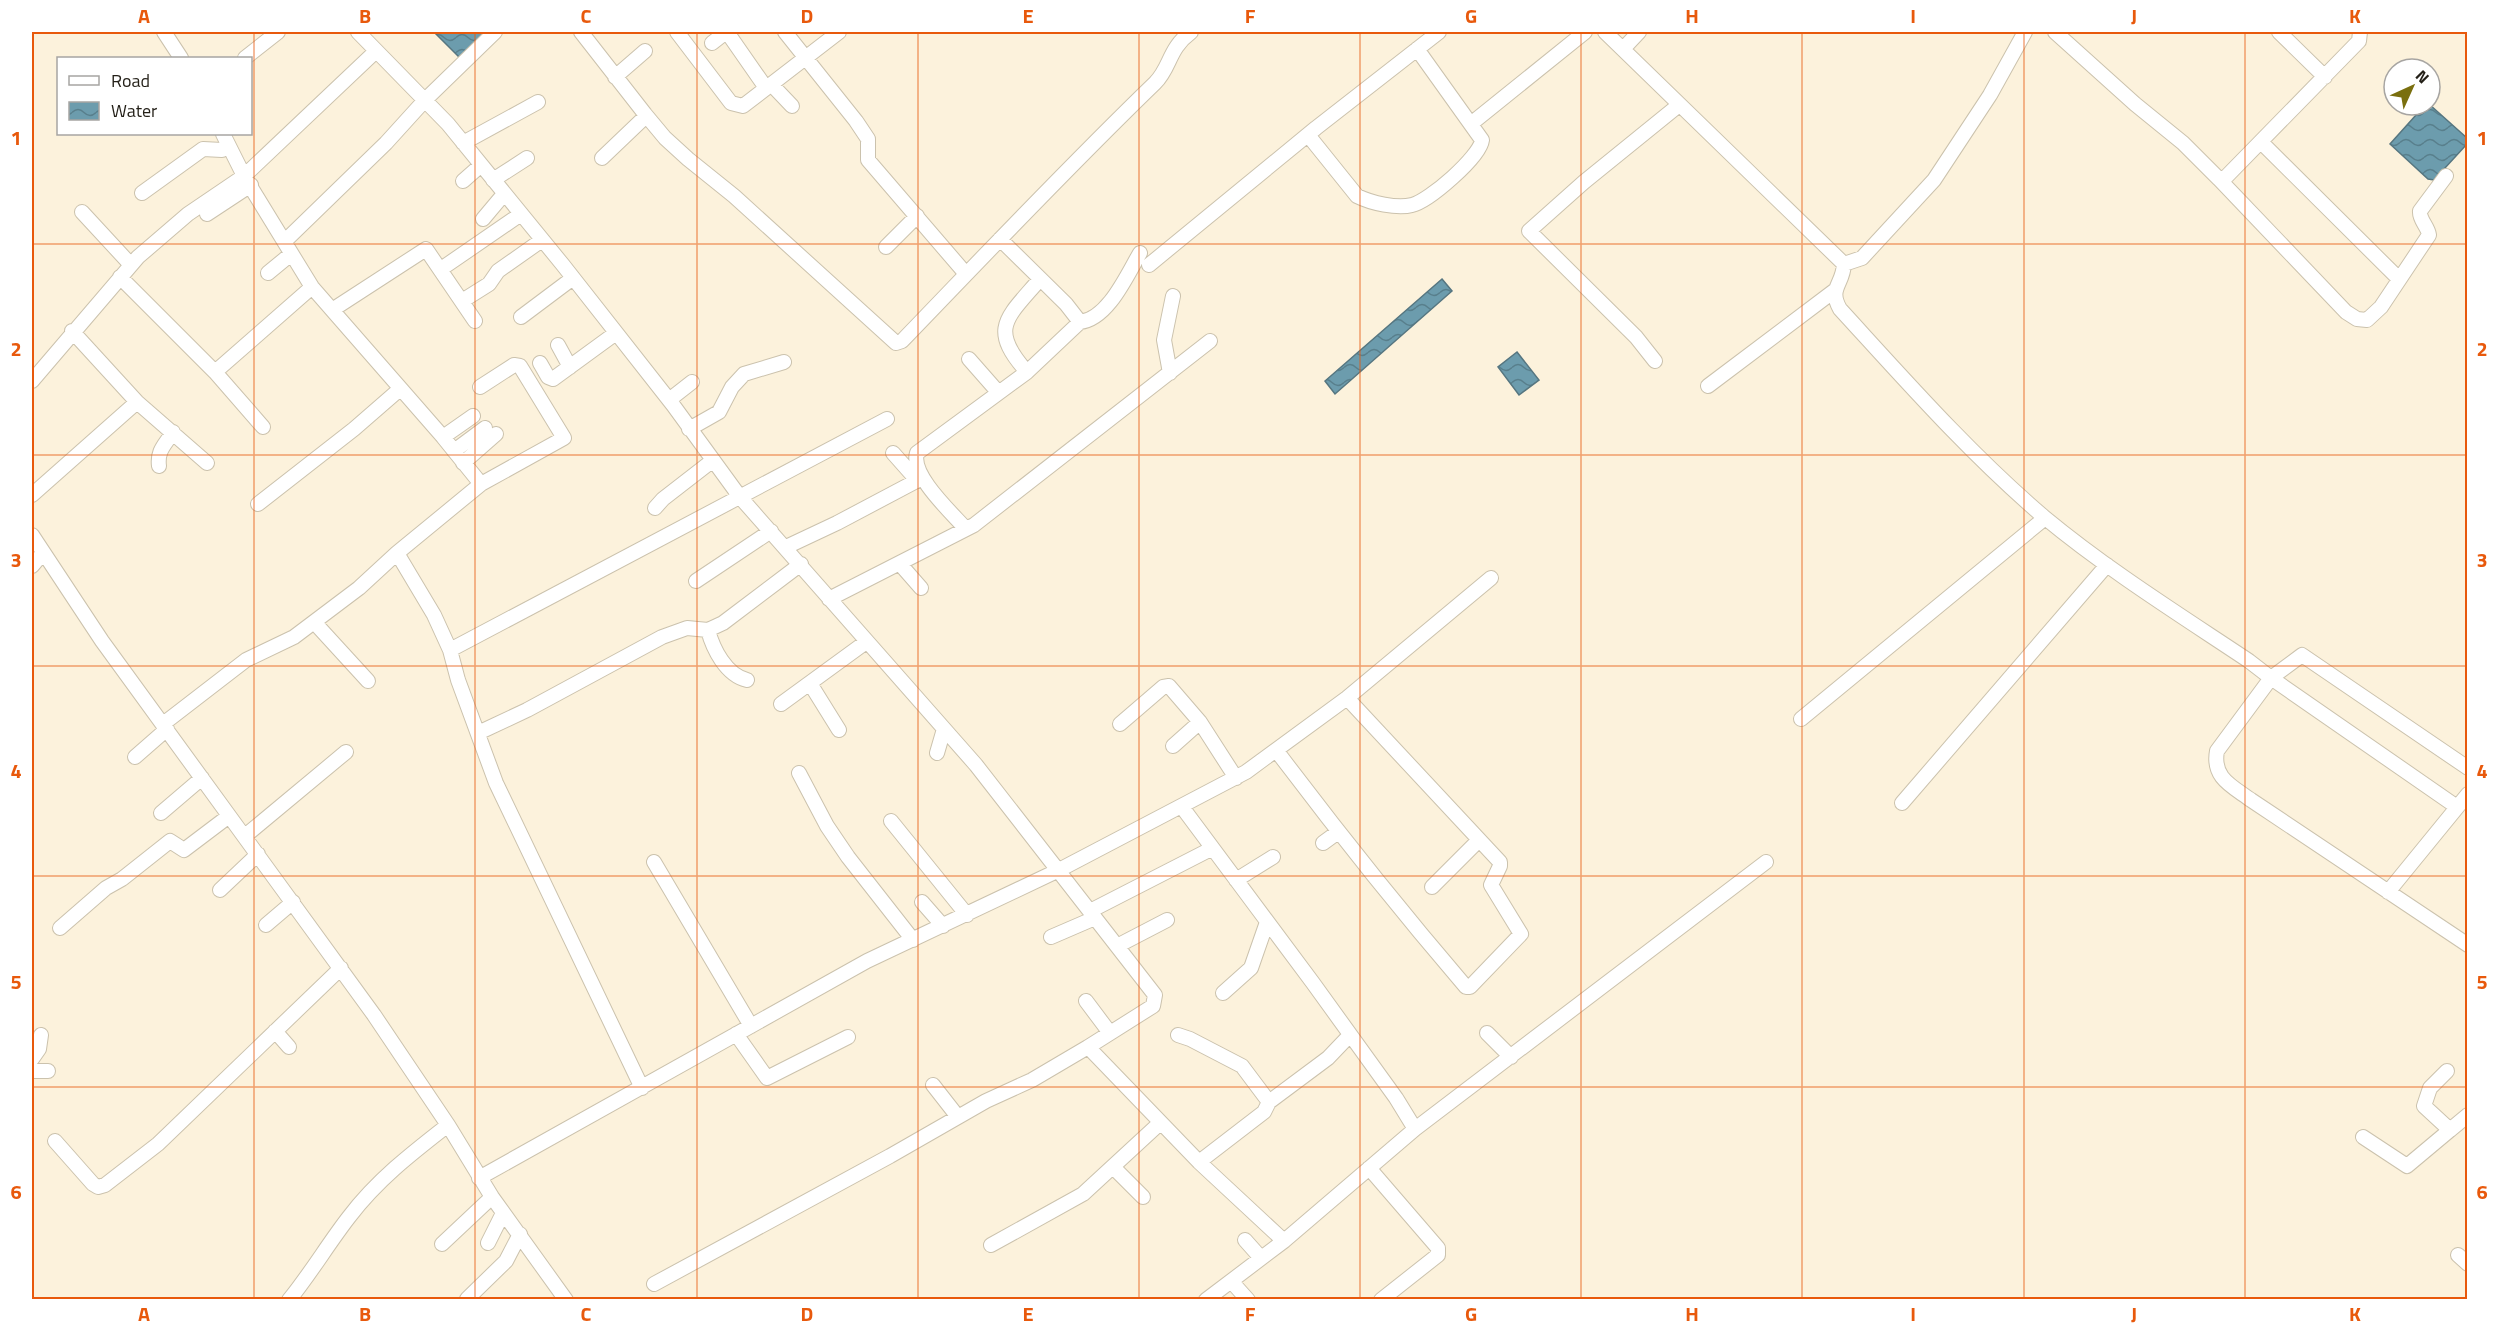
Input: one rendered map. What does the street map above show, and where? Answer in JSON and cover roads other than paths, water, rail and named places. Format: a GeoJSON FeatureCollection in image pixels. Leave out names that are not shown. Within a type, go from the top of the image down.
{"type":"FeatureCollection","features":[{"type":"Feature","properties":{"kind":"street"},"geometry":{"type":"LineString","coordinates":[[164,32],[180,57]]}},
{"type":"Feature","properties":{"kind":"street"},"geometry":{"type":"LineString","coordinates":[[246,57],[278,32]]}},
{"type":"Feature","properties":{"kind":"street"},"geometry":{"type":"LineString","coordinates":[[357,32],[425,100],[463,143],[669,400],[740,498],[786,547],[866,642],[976,765],[1155,995],[1153,1006],[1032,1080],[986,1101],[654,1284]]}},
{"type":"Feature","properties":{"kind":"street"},"geometry":{"type":"LineString","coordinates":[[268,273],[288,248],[425,100],[495,32]]}},
{"type":"Feature","properties":{"kind":"street"},"geometry":{"type":"LineString","coordinates":[[581,32],[646,116],[687,159],[734,196],[896,343],[903,341],[1072,164],[1161,76],[1173,49],[1191,32]]}},
{"type":"Feature","properties":{"kind":"street"},"geometry":{"type":"LineString","coordinates":[[677,32],[731,103],[743,106],[839,32]]}},
{"type":"Feature","properties":{"kind":"street"},"geometry":{"type":"LineString","coordinates":[[712,43],[727,32],[769,86],[792,106]]}},
{"type":"Feature","properties":{"kind":"street"},"geometry":{"type":"LineString","coordinates":[[785,32],[868,139],[868,160],[966,274]]}},
{"type":"Feature","properties":{"kind":"street"},"geometry":{"type":"LineString","coordinates":[[1149,265],[1439,32]]}},
{"type":"Feature","properties":{"kind":"street"},"geometry":{"type":"LineString","coordinates":[[1472,123],[1585,32]]}},
{"type":"Feature","properties":{"kind":"street"},"geometry":{"type":"LineString","coordinates":[[1605,32],[1844,264],[1844,272],[1834,291],[1708,386]]}},
{"type":"Feature","properties":{"kind":"street"},"geometry":{"type":"LineString","coordinates":[[1623,49],[1639,32]]}},
{"type":"Feature","properties":{"kind":"street"},"geometry":{"type":"LineString","coordinates":[[1844,264],[1862,258],[1934,180],[1990,95],[2025,32]]}},
{"type":"Feature","properties":{"kind":"street"},"geometry":{"type":"LineString","coordinates":[[2055,32],[2135,104],[2183,143],[2289,256],[2357,320],[2367,320],[2381,307],[2429,235],[2420,217],[2420,211],[2446,176]]}},
{"type":"Feature","properties":{"kind":"street"},"geometry":{"type":"LineString","coordinates":[[2279,32],[2325,77]]}},
{"type":"Feature","properties":{"kind":"street"},"geometry":{"type":"LineString","coordinates":[[2219,179],[2226,177],[2325,77],[2359,41],[2360,32]]}},
{"type":"Feature","properties":{"kind":"street"},"geometry":{"type":"LineString","coordinates":[[1308,135],[1358,196],[1365,200],[1407,206],[1422,201],[1448,181],[1477,153],[1482,140],[1417,49]]}},
{"type":"Feature","properties":{"kind":"street"},"geometry":{"type":"LineString","coordinates":[[615,77],[645,51]]}},
{"type":"Feature","properties":{"kind":"street"},"geometry":{"type":"LineString","coordinates":[[207,214],[248,181],[375,52]]}},
{"type":"Feature","properties":{"kind":"street"},"geometry":{"type":"LineString","coordinates":[[463,143],[538,102]]}},
{"type":"Feature","properties":{"kind":"street"},"geometry":{"type":"LineString","coordinates":[[1655,361],[1636,337],[1529,231],[1584,182],[1679,105]]}},
{"type":"Feature","properties":{"kind":"street"},"geometry":{"type":"LineString","coordinates":[[603,158],[646,116]]}},
{"type":"Feature","properties":{"kind":"street"},"geometry":{"type":"LineString","coordinates":[[226,139],[248,181],[312,287],[481,484]]}},
{"type":"Feature","properties":{"kind":"street"},"geometry":{"type":"LineString","coordinates":[[142,193],[202,149],[222,150],[226,139]]}},
{"type":"Feature","properties":{"kind":"street"},"geometry":{"type":"LineString","coordinates":[[2260,142],[2399,279]]}},
{"type":"Feature","properties":{"kind":"street"},"geometry":{"type":"LineString","coordinates":[[493,180],[527,158]]}},
{"type":"Feature","properties":{"kind":"street"},"geometry":{"type":"LineString","coordinates":[[464,180],[480,166]]}},
{"type":"Feature","properties":{"kind":"street"},"geometry":{"type":"LineString","coordinates":[[32,381],[131,265],[188,214],[248,181]]}},
{"type":"Feature","properties":{"kind":"street"},"geometry":{"type":"LineString","coordinates":[[483,219],[504,194]]}},
{"type":"Feature","properties":{"kind":"street"},"geometry":{"type":"LineString","coordinates":[[82,212],[131,265]]}},
{"type":"Feature","properties":{"kind":"street"},"geometry":{"type":"LineString","coordinates":[[441,269],[521,214]]}},
{"type":"Feature","properties":{"kind":"street"},"geometry":{"type":"LineString","coordinates":[[886,247],[917,216]]}},
{"type":"Feature","properties":{"kind":"street"},"geometry":{"type":"LineString","coordinates":[[1000,239],[1066,304],[1080,322]]}},
{"type":"Feature","properties":{"kind":"street"},"geometry":{"type":"LineString","coordinates":[[462,301],[489,284],[498,271],[542,240]]}},
{"type":"Feature","properties":{"kind":"street"},"geometry":{"type":"LineString","coordinates":[[332,310],[424,249],[430,252],[475,321]]}},
{"type":"Feature","properties":{"kind":"street"},"geometry":{"type":"LineString","coordinates":[[919,478],[917,453],[1027,372],[1080,322],[1096,315],[1113,299],[1140,253]]}},
{"type":"Feature","properties":{"kind":"street"},"geometry":{"type":"LineString","coordinates":[[120,277],[215,372],[263,427]]}},
{"type":"Feature","properties":{"kind":"street"},"geometry":{"type":"LineString","coordinates":[[521,317],[573,278]]}},
{"type":"Feature","properties":{"kind":"street"},"geometry":{"type":"LineString","coordinates":[[1027,372],[1007,347],[1004,337],[1011,314],[1040,279]]}},
{"type":"Feature","properties":{"kind":"street"},"geometry":{"type":"LineString","coordinates":[[215,372],[312,287]]}},
{"type":"Feature","properties":{"kind":"street"},"geometry":{"type":"LineString","coordinates":[[1834,291],[1835,300],[1840,309],[1900,375],[2000,478],[2045,518],[2107,565],[2457,807]]}},
{"type":"Feature","properties":{"kind":"street"},"geometry":{"type":"LineString","coordinates":[[1170,373],[1164,340],[1173,296]]}},
{"type":"Feature","properties":{"kind":"street"},"geometry":{"type":"LineString","coordinates":[[72,332],[137,402],[207,463]]}},
{"type":"Feature","properties":{"kind":"street"},"geometry":{"type":"LineString","coordinates":[[540,363],[548,377],[553,379],[616,333]]}},
{"type":"Feature","properties":{"kind":"street"},"geometry":{"type":"LineString","coordinates":[[829,599],[966,529],[997,509],[1210,341]]}},
{"type":"Feature","properties":{"kind":"street"},"geometry":{"type":"LineString","coordinates":[[558,345],[570,367]]}},
{"type":"Feature","properties":{"kind":"street"},"geometry":{"type":"LineString","coordinates":[[969,359],[998,392]]}},
{"type":"Feature","properties":{"kind":"street"},"geometry":{"type":"LineString","coordinates":[[688,429],[719,412],[732,387],[744,374],[784,362]]}},
{"type":"Feature","properties":{"kind":"street"},"geometry":{"type":"LineString","coordinates":[[135,758],[165,727],[246,660],[294,637],[359,588],[397,553],[481,484],[564,438],[520,366],[514,365],[480,387]]}},
{"type":"Feature","properties":{"kind":"street"},"geometry":{"type":"LineString","coordinates":[[669,400],[692,382]]}},
{"type":"Feature","properties":{"kind":"street"},"geometry":{"type":"LineString","coordinates":[[258,504],[354,429],[400,389]]}},
{"type":"Feature","properties":{"kind":"street"},"geometry":{"type":"LineString","coordinates":[[32,495],[137,402]]}},
{"type":"Feature","properties":{"kind":"street"},"geometry":{"type":"LineString","coordinates":[[443,437],[473,416]]}},
{"type":"Feature","properties":{"kind":"street"},"geometry":{"type":"LineString","coordinates":[[450,650],[887,419]]}},
{"type":"Feature","properties":{"kind":"street"},"geometry":{"type":"LineString","coordinates":[[454,451],[491,431],[464,463]]}},
{"type":"Feature","properties":{"kind":"street"},"geometry":{"type":"LineString","coordinates":[[159,466],[160,448],[173,432]]}},
{"type":"Feature","properties":{"kind":"street"},"geometry":{"type":"LineString","coordinates":[[893,453],[966,529]]}},
{"type":"Feature","properties":{"kind":"street"},"geometry":{"type":"LineString","coordinates":[[655,508],[670,493],[712,461]]}},
{"type":"Feature","properties":{"kind":"street"},"geometry":{"type":"LineString","coordinates":[[786,547],[837,523],[919,478]]}},
{"type":"Feature","properties":{"kind":"street"},"geometry":{"type":"LineString","coordinates":[[1801,719],[2045,518]]}},
{"type":"Feature","properties":{"kind":"street"},"geometry":{"type":"LineString","coordinates":[[696,581],[771,531]]}},
{"type":"Feature","properties":{"kind":"street"},"geometry":{"type":"LineString","coordinates":[[32,535],[102,641],[341,968],[448,1125],[479,1178],[566,1299]]}},
{"type":"Feature","properties":{"kind":"street"},"geometry":{"type":"LineString","coordinates":[[32,566],[43,553]]}},
{"type":"Feature","properties":{"kind":"street"},"geometry":{"type":"LineString","coordinates":[[397,553],[434,615],[450,650],[458,680],[496,783],[642,1088]]}},
{"type":"Feature","properties":{"kind":"street"},"geometry":{"type":"LineString","coordinates":[[478,733],[662,637],[687,628],[708,630],[723,623],[801,564]]}},
{"type":"Feature","properties":{"kind":"street"},"geometry":{"type":"LineString","coordinates":[[900,564],[921,588]]}},
{"type":"Feature","properties":{"kind":"street"},"geometry":{"type":"LineString","coordinates":[[1902,803],[2107,565]]}},
{"type":"Feature","properties":{"kind":"street"},"geometry":{"type":"LineString","coordinates":[[479,1178],[848,971],[1059,870],[1236,778],[1347,698],[1491,578]]}},
{"type":"Feature","properties":{"kind":"street"},"geometry":{"type":"LineString","coordinates":[[314,622],[368,681]]}},
{"type":"Feature","properties":{"kind":"street"},"geometry":{"type":"LineString","coordinates":[[708,630],[711,640],[731,673],[747,680]]}},
{"type":"Feature","properties":{"kind":"street"},"geometry":{"type":"LineString","coordinates":[[781,704],[811,685],[866,642]]}},
{"type":"Feature","properties":{"kind":"street"},"geometry":{"type":"LineString","coordinates":[[2468,768],[2302,655],[2271,678],[2217,751],[2214,764],[2221,777],[2251,800],[2468,945]]}},
{"type":"Feature","properties":{"kind":"street"},"geometry":{"type":"LineString","coordinates":[[811,685],[839,730]]}},
{"type":"Feature","properties":{"kind":"street"},"geometry":{"type":"LineString","coordinates":[[1120,724],[1162,687],[1169,686],[1200,722],[1236,778]]}},
{"type":"Feature","properties":{"kind":"street"},"geometry":{"type":"LineString","coordinates":[[1276,750],[1424,939],[1468,987],[1502,956],[1521,933],[1491,885],[1500,862],[1347,698]]}},
{"type":"Feature","properties":{"kind":"street"},"geometry":{"type":"LineString","coordinates":[[1173,746],[1200,722]]}},
{"type":"Feature","properties":{"kind":"street"},"geometry":{"type":"LineString","coordinates":[[937,753],[944,729]]}},
{"type":"Feature","properties":{"kind":"street"},"geometry":{"type":"LineString","coordinates":[[245,836],[346,752]]}},
{"type":"Feature","properties":{"kind":"street"},"geometry":{"type":"LineString","coordinates":[[799,773],[827,826],[848,857],[913,940]]}},
{"type":"Feature","properties":{"kind":"street"},"geometry":{"type":"LineString","coordinates":[[161,813],[202,778]]}},
{"type":"Feature","properties":{"kind":"street"},"geometry":{"type":"LineString","coordinates":[[2388,892],[2468,794]]}},
{"type":"Feature","properties":{"kind":"street"},"geometry":{"type":"LineString","coordinates":[[1182,807],[1396,1098],[1415,1130]]}},
{"type":"Feature","properties":{"kind":"street"},"geometry":{"type":"LineString","coordinates":[[60,928],[106,888],[122,879],[165,844],[170,841],[184,850],[229,816]]}},
{"type":"Feature","properties":{"kind":"street"},"geometry":{"type":"LineString","coordinates":[[891,821],[967,915]]}},
{"type":"Feature","properties":{"kind":"street"},"geometry":{"type":"LineString","coordinates":[[1323,843],[1338,832]]}},
{"type":"Feature","properties":{"kind":"street"},"geometry":{"type":"LineString","coordinates":[[1432,887],[1479,840]]}},
{"type":"Feature","properties":{"kind":"street"},"geometry":{"type":"LineString","coordinates":[[1051,937],[1211,849]]}},
{"type":"Feature","properties":{"kind":"street"},"geometry":{"type":"LineString","coordinates":[[220,890],[258,854]]}},
{"type":"Feature","properties":{"kind":"street"},"geometry":{"type":"LineString","coordinates":[[1236,880],[1273,857]]}},
{"type":"Feature","properties":{"kind":"street"},"geometry":{"type":"LineString","coordinates":[[654,862],[751,1026]]}},
{"type":"Feature","properties":{"kind":"street"},"geometry":{"type":"LineString","coordinates":[[1206,1299],[1284,1241],[1415,1130],[1766,862]]}},
{"type":"Feature","properties":{"kind":"street"},"geometry":{"type":"LineString","coordinates":[[267,925],[293,902]]}},
{"type":"Feature","properties":{"kind":"street"},"geometry":{"type":"LineString","coordinates":[[922,902],[943,926]]}},
{"type":"Feature","properties":{"kind":"street"},"geometry":{"type":"LineString","coordinates":[[1117,946],[1167,920]]}},
{"type":"Feature","properties":{"kind":"street"},"geometry":{"type":"LineString","coordinates":[[1223,993],[1251,968],[1267,922]]}},
{"type":"Feature","properties":{"kind":"street"},"geometry":{"type":"LineString","coordinates":[[54,1141],[93,1184],[98,1187],[105,1185],[158,1144],[341,968]]}},
{"type":"Feature","properties":{"kind":"street"},"geometry":{"type":"LineString","coordinates":[[1086,1001],[1110,1033]]}},
{"type":"Feature","properties":{"kind":"street"},"geometry":{"type":"LineString","coordinates":[[275,1031],[289,1047]]}},
{"type":"Feature","properties":{"kind":"street"},"geometry":{"type":"LineString","coordinates":[[1487,1033],[1511,1057]]}},
{"type":"Feature","properties":{"kind":"street"},"geometry":{"type":"LineString","coordinates":[[736,1034],[767,1078],[848,1037]]}},
{"type":"Feature","properties":{"kind":"street"},"geometry":{"type":"LineString","coordinates":[[32,1059],[39,1049],[41,1035]]}},
{"type":"Feature","properties":{"kind":"street"},"geometry":{"type":"LineString","coordinates":[[1178,1035],[1242,1066],[1269,1102]]}},
{"type":"Feature","properties":{"kind":"street"},"geometry":{"type":"LineString","coordinates":[[1199,1162],[1264,1112],[1269,1102],[1328,1058],[1350,1035]]}},
{"type":"Feature","properties":{"kind":"street"},"geometry":{"type":"LineString","coordinates":[[1218,1041],[1228,1058]]}},
{"type":"Feature","properties":{"kind":"street"},"geometry":{"type":"LineString","coordinates":[[1088,1047],[1199,1162],[1284,1241]]}},
{"type":"Feature","properties":{"kind":"street"},"geometry":{"type":"LineString","coordinates":[[32,1071],[48,1071]]}},
{"type":"Feature","properties":{"kind":"street"},"geometry":{"type":"LineString","coordinates":[[2447,1071],[2430,1088],[2424,1107],[2450,1130]]}},
{"type":"Feature","properties":{"kind":"street"},"geometry":{"type":"LineString","coordinates":[[933,1085],[958,1117]]}},
{"type":"Feature","properties":{"kind":"street"},"geometry":{"type":"LineString","coordinates":[[2363,1137],[2407,1166],[2468,1115]]}},
{"type":"Feature","properties":{"kind":"street"},"geometry":{"type":"LineString","coordinates":[[991,1245],[1083,1194],[1160,1123]]}},
{"type":"Feature","properties":{"kind":"street"},"geometry":{"type":"LineString","coordinates":[[289,1299],[315,1268],[350,1216],[371,1191],[392,1169],[448,1125]]}},
{"type":"Feature","properties":{"kind":"street"},"geometry":{"type":"LineString","coordinates":[[1113,1167],[1143,1197]]}},
{"type":"Feature","properties":{"kind":"street"},"geometry":{"type":"LineString","coordinates":[[1369,1168],[1438,1248],[1438,1255],[1426,1266],[1381,1299]]}},
{"type":"Feature","properties":{"kind":"street"},"geometry":{"type":"LineString","coordinates":[[442,1244],[492,1197]]}},
{"type":"Feature","properties":{"kind":"street"},"geometry":{"type":"LineString","coordinates":[[488,1243],[503,1213]]}},
{"type":"Feature","properties":{"kind":"street"},"geometry":{"type":"LineString","coordinates":[[467,1299],[506,1261],[520,1234]]}},
{"type":"Feature","properties":{"kind":"street"},"geometry":{"type":"LineString","coordinates":[[1245,1240],[1261,1258]]}},
{"type":"Feature","properties":{"kind":"street"},"geometry":{"type":"LineString","coordinates":[[1231,1281],[1248,1299]]}},
{"type":"Feature","properties":{"kind":"water"},"geometry":{"type":"Polygon","coordinates":[[[434,32],[492,32],[463,61],[434,32]]]}},
{"type":"Feature","properties":{"kind":"water"},"geometry":{"type":"Polygon","coordinates":[[[2442,116],[2467,138],[2467,144],[2434,180],[2428,179],[2390,144],[2414,117],[2442,116]]]}},
{"type":"Feature","properties":{"kind":"water"},"geometry":{"type":"Polygon","coordinates":[[[1442,279],[1452,291],[1335,394],[1325,381],[1442,279]]]}},
{"type":"Feature","properties":{"kind":"water"},"geometry":{"type":"Polygon","coordinates":[[[1517,352],[1539,380],[1519,395],[1498,367],[1517,352]]]}}]}
